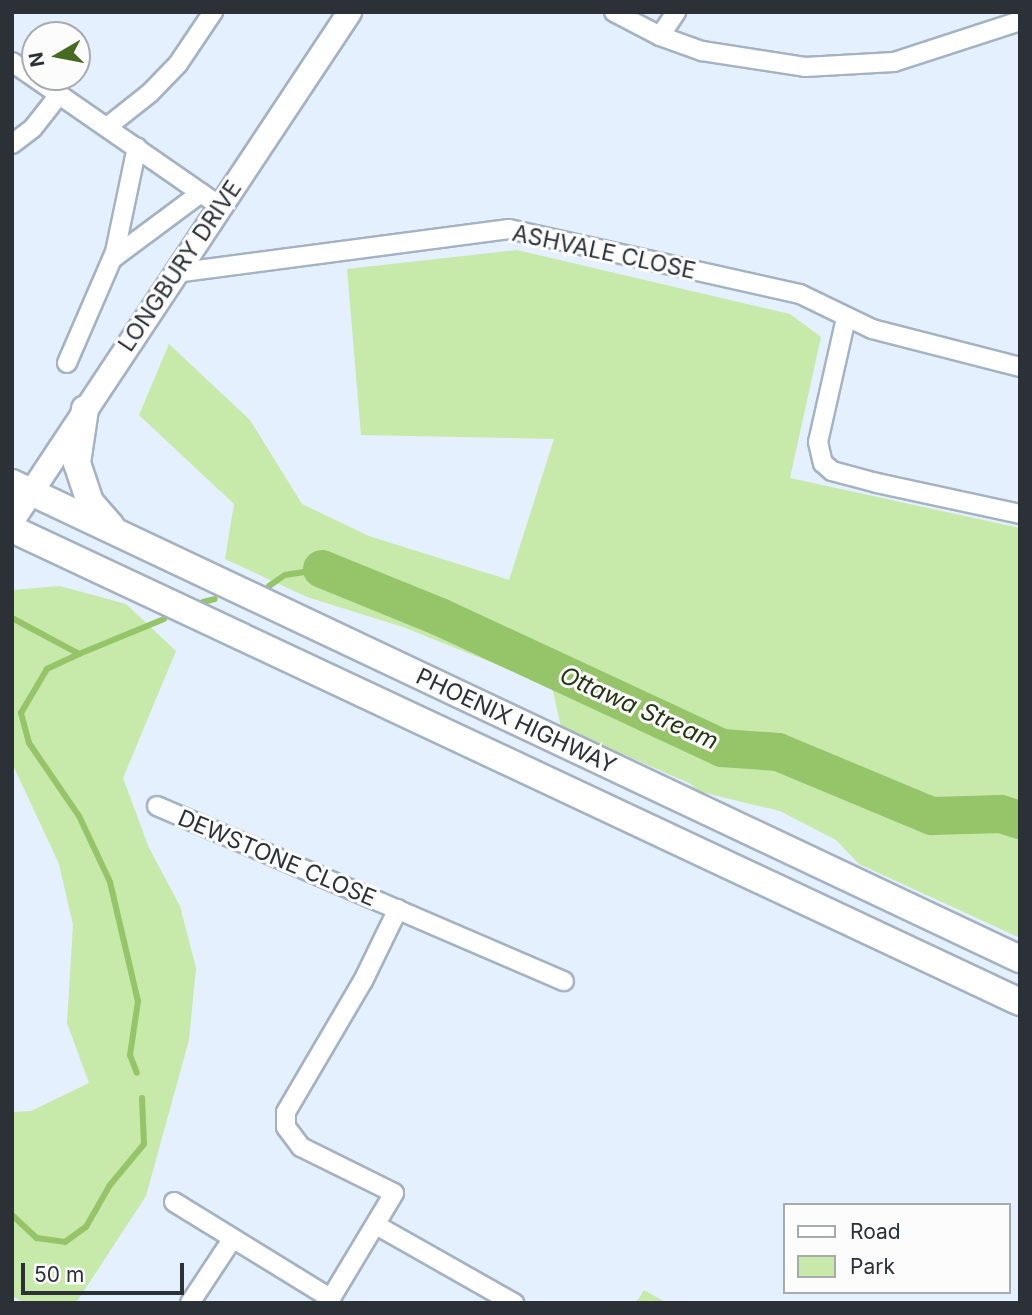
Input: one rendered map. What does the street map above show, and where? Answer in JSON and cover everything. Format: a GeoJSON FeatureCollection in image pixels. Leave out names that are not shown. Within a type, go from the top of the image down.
{"type":"FeatureCollection","features":[{"type":"Feature","properties":{"kind":"main road"},"geometry":{"type":"LineString","coordinates":[[85,409],[77,463],[81,481],[90,502],[118,534]]}},
{"type":"Feature","properties":{"kind":"main road","name":"PHOENIX HIGHWAY"},"geometry":{"type":"LineString","coordinates":[[22,487],[1020,958]]}},
{"type":"Feature","properties":{"kind":"main road","name":"PHOENIX HIGHWAY"},"geometry":{"type":"LineString","coordinates":[[12,529],[1020,1002]]}},
{"type":"Feature","properties":{"kind":"street"},"geometry":{"type":"LineString","coordinates":[[107,127],[150,93],[178,64],[213,12]]}},
{"type":"Feature","properties":{"kind":"street","name":"LONGBURY DRIVE"},"geometry":{"type":"LineString","coordinates":[[12,520],[22,487],[85,409],[349,12]]}},
{"type":"Feature","properties":{"kind":"street"},"geometry":{"type":"LineString","coordinates":[[614,12],[660,36],[761,63],[855,66],[940,51],[1020,21]]}},
{"type":"Feature","properties":{"kind":"street"},"geometry":{"type":"LineString","coordinates":[[660,36],[676,12]]}},
{"type":"Feature","properties":{"kind":"street"},"geometry":{"type":"LineString","coordinates":[[12,62],[220,206]]}},
{"type":"Feature","properties":{"kind":"street"},"geometry":{"type":"LineString","coordinates":[[12,144],[33,128],[59,96]]}},
{"type":"Feature","properties":{"kind":"street"},"geometry":{"type":"LineString","coordinates":[[67,363],[113,259],[137,147]]}},
{"type":"Feature","properties":{"kind":"street"},"geometry":{"type":"LineString","coordinates":[[113,259],[201,193]]}},
{"type":"Feature","properties":{"kind":"street","name":"ASHVALE CLOSE"},"geometry":{"type":"LineString","coordinates":[[175,273],[509,229],[800,294],[872,330],[1020,367]]}},
{"type":"Feature","properties":{"kind":"street"},"geometry":{"type":"LineString","coordinates":[[846,318],[818,442],[823,463],[832,471],[877,483],[1020,514]]}},
{"type":"Feature","properties":{"kind":"street","name":"DEWSTONE CLOSE"},"geometry":{"type":"LineString","coordinates":[[157,806],[564,981]]}},
{"type":"Feature","properties":{"kind":"street","name":"DEWSTONE CLOSE"},"geometry":{"type":"LineString","coordinates":[[376,1225],[394,1193],[301,1147],[286,1127],[292,1099],[363,981],[398,909]]}},
{"type":"Feature","properties":{"kind":"street"},"geometry":{"type":"LineString","coordinates":[[174,1202],[231,1241],[329,1301],[376,1225],[514,1303]]}},
{"type":"Feature","properties":{"kind":"street"},"geometry":{"type":"LineString","coordinates":[[190,1303],[231,1241]]}},
{"type":"Feature","properties":{"kind":"green space"},"geometry":{"type":"Polygon","coordinates":[[[517,250],[790,314],[821,337],[790,478],[1020,528],[1020,938],[859,864],[836,840],[780,811],[697,791],[691,784],[561,727],[552,687],[403,627],[307,597],[225,559],[234,504],[139,415],[169,344],[250,420],[302,504],[369,536],[509,580],[554,439],[361,435],[347,269],[517,250]]]}},
{"type":"Feature","properties":{"kind":"green space"},"geometry":{"type":"Polygon","coordinates":[[[60,586],[126,604],[176,651],[123,778],[149,848],[180,906],[196,968],[189,1040],[146,1196],[76,1303],[25,1303],[12,1296],[12,1112],[31,1111],[89,1083],[67,1023],[73,925],[59,864],[12,763],[12,590],[60,586]]]}},
{"type":"Feature","properties":{"kind":"green space"},"geometry":{"type":"Polygon","coordinates":[[[644,1290],[667,1303],[636,1303],[644,1290]]]}},
{"type":"Feature","properties":{"kind":"waterway","name":"Ottawa Stream"},"geometry":{"type":"LineString","coordinates":[[269,586],[285,575],[322,569]]}},
{"type":"Feature","properties":{"kind":"waterway","name":"Ottawa Stream"},"geometry":{"type":"LineString","coordinates":[[322,569],[440,617],[722,748],[778,752],[932,816],[1001,814],[1020,820]]}},
{"type":"Feature","properties":{"kind":"waterway"},"geometry":{"type":"LineString","coordinates":[[203,602],[215,599]]}},
{"type":"Feature","properties":{"kind":"waterway","name":"Ottawa Stream"},"geometry":{"type":"LineString","coordinates":[[12,618],[79,654],[164,619]]}},
{"type":"Feature","properties":{"kind":"waterway"},"geometry":{"type":"LineString","coordinates":[[79,654],[47,669],[21,713],[29,743],[79,816],[110,882],[138,1001],[130,1055],[137,1073]]}},
{"type":"Feature","properties":{"kind":"waterway"},"geometry":{"type":"LineString","coordinates":[[12,1215],[37,1238],[65,1242],[86,1227],[110,1185],[144,1144],[142,1098]]}}]}
